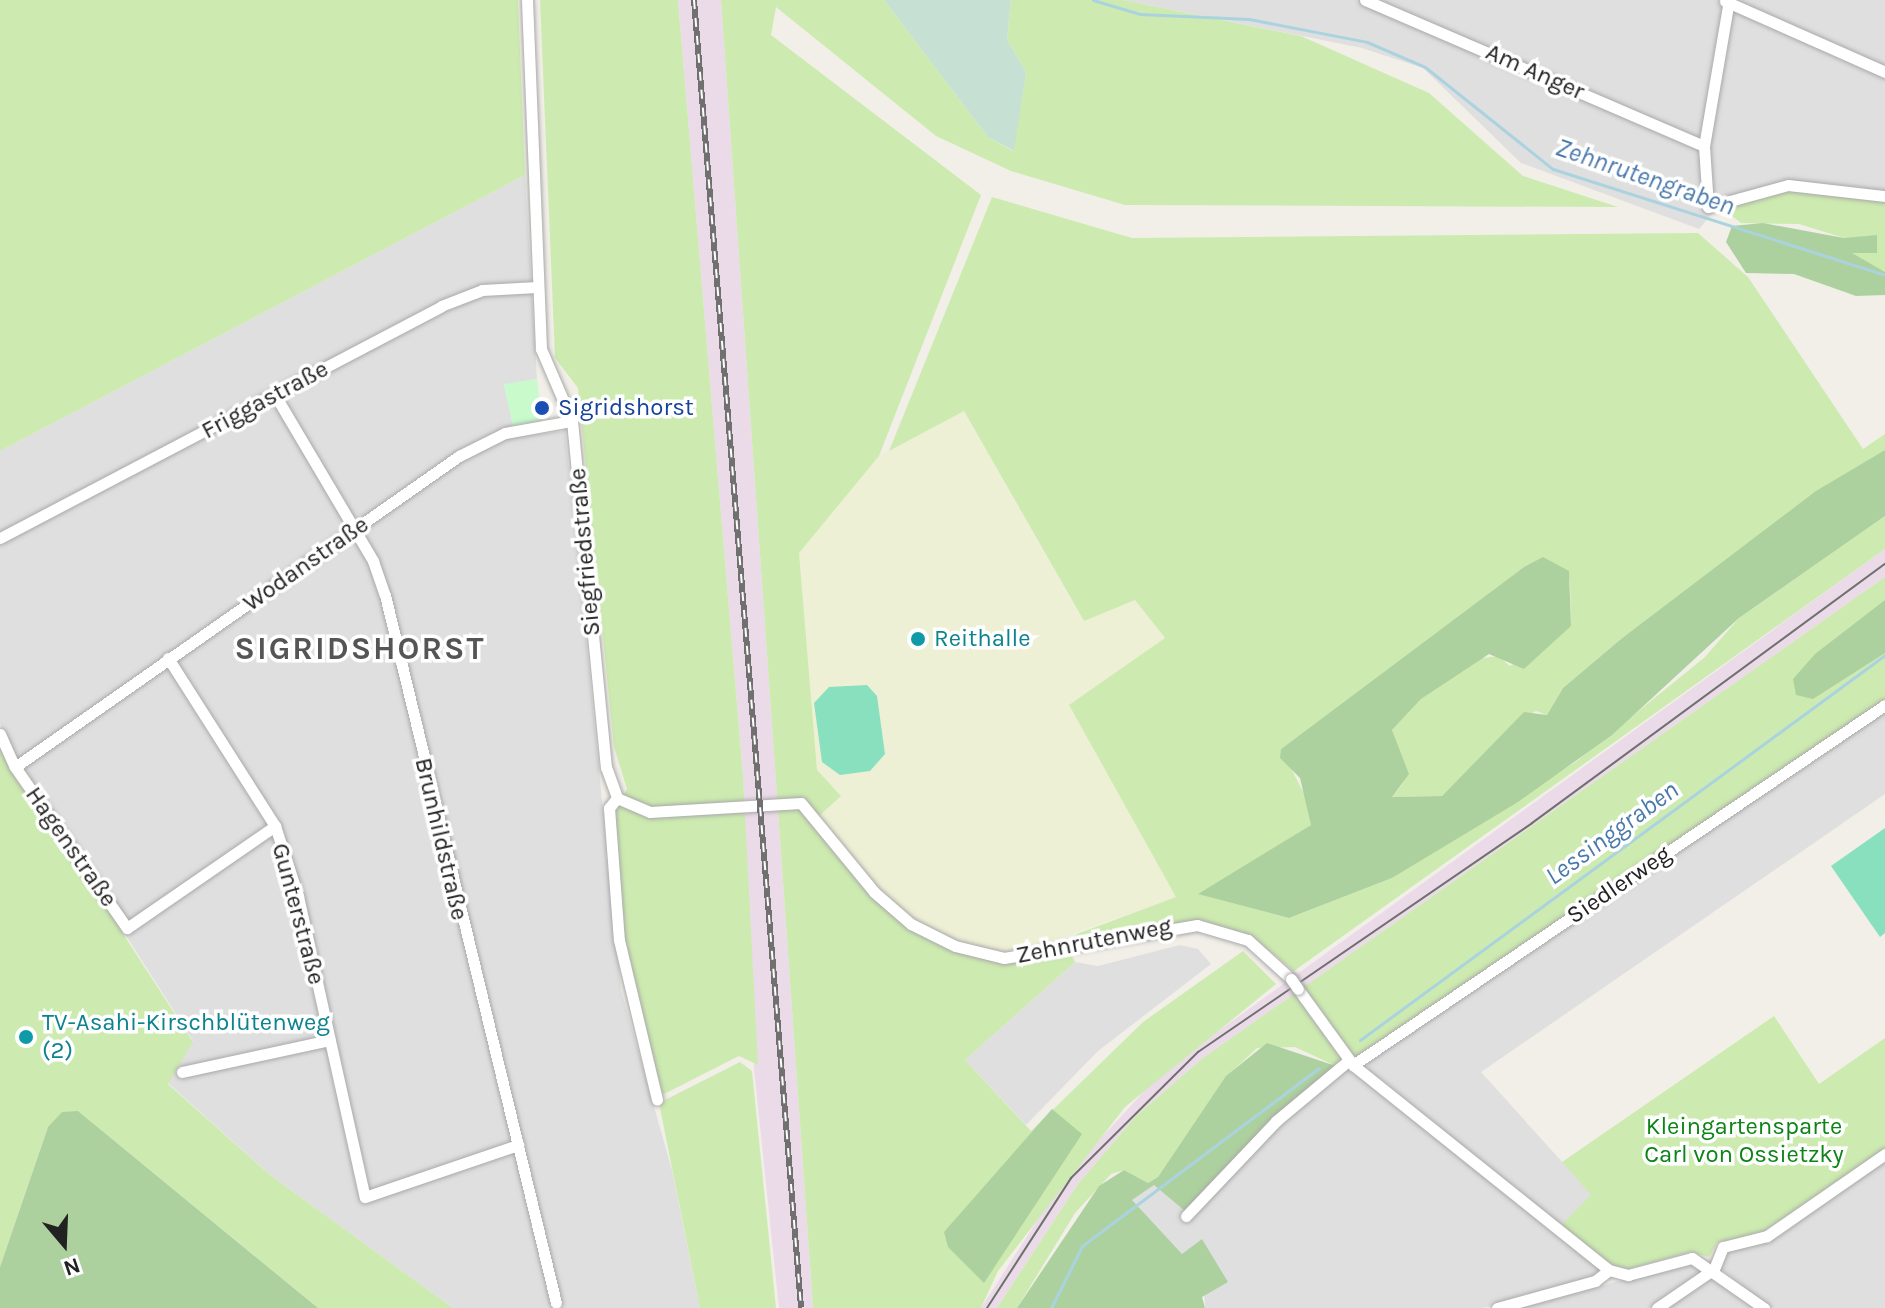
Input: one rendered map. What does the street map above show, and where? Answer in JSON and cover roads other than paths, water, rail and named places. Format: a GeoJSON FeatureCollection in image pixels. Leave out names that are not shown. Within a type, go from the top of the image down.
{"type":"FeatureCollection","features":[{"type":"Feature","properties":{"kind":"street","name":"Siegfriedstraße"},"geometry":{"type":"LineString","coordinates":[[527,0],[541,349],[572,421],[606,767],[617,798],[609,808],[619,940],[657,1100]]}},
{"type":"Feature","properties":{"kind":"street","name":"Am Anger"},"geometry":{"type":"LineString","coordinates":[[1374,1],[1704,146]]}},
{"type":"Feature","properties":{"kind":"street"},"geometry":{"type":"LineString","coordinates":[[1885,72],[1726,1],[1704,146],[1708,207],[1788,185],[1885,196]]}},
{"type":"Feature","properties":{"kind":"street","name":"Friggastraße"},"geometry":{"type":"LineString","coordinates":[[0,538],[441,306],[482,290],[537,287]]}},
{"type":"Feature","properties":{"kind":"street","name":"Brunhildstraße"},"geometry":{"type":"LineString","coordinates":[[275,395],[355,530],[385,595],[556,1303]]}},
{"type":"Feature","properties":{"kind":"street","name":"Wodanstraße"},"geometry":{"type":"LineString","coordinates":[[15,767],[355,530],[505,433],[572,421]]}},
{"type":"Feature","properties":{"kind":"street","name":"Gunterstraße"},"geometry":{"type":"LineString","coordinates":[[168,658],[275,826],[330,1040],[365,1197],[518,1145]]}},
{"type":"Feature","properties":{"kind":"street","name":"Siedlerweg"},"geometry":{"type":"LineString","coordinates":[[1186,1216],[1276,1121],[1351,1063],[1885,705]]}},
{"type":"Feature","properties":{"kind":"street","name":"Hagenstraße"},"geometry":{"type":"LineString","coordinates":[[0,734],[15,767],[127,928],[275,826]]}},
{"type":"Feature","properties":{"kind":"street","name":"Zehnrutenweg"},"geometry":{"type":"LineString","coordinates":[[617,798],[650,812],[801,803],[874,892],[911,924],[955,946],[1004,958],[1197,925],[1248,940],[1294,984],[1351,1063],[1609,1270]]}},
{"type":"Feature","properties":{"kind":"street"},"geometry":{"type":"LineString","coordinates":[[182,1072],[330,1040]]}},
{"type":"Feature","properties":{"kind":"street"},"geometry":{"type":"LineString","coordinates":[[1657,1308],[1714,1269],[1717,1251],[1767,1236],[1885,1154]]}},
{"type":"Feature","properties":{"kind":"street"},"geometry":{"type":"LineString","coordinates":[[1497,1308],[1595,1281],[1609,1270],[1628,1275],[1692,1258],[1714,1269],[1764,1308]]}},
{"type":"Feature","properties":{"kind":"waterway","name":"Zehnrutengraben"},"geometry":{"type":"LineString","coordinates":[[1093,0],[1140,14],[1249,19],[1367,42],[1425,67],[1553,169],[1885,275]]}},
{"type":"Feature","properties":{"kind":"waterway","name":"Lessinggraben"},"geometry":{"type":"LineString","coordinates":[[1360,1040],[1885,655]]}},
{"type":"Feature","properties":{"kind":"waterway","name":"Lessinggraben"},"geometry":{"type":"LineString","coordinates":[[1051,1308],[1082,1246],[1319,1068]]}},
{"type":"Feature","properties":{"kind":"tram line"},"geometry":{"type":"LineString","coordinates":[[987,1308],[1071,1178],[1198,1052],[1532,823],[1885,564]]}},
{"type":"Feature","properties":{"kind":"railway"},"geometry":{"type":"LineString","coordinates":[[694,0],[801,1308]]}},
{"type":"Feature","properties":{"kind":"place","name":"Sigridshorst"},"geometry":{"type":"Point","coordinates":[542,408]}},
{"type":"Feature","properties":{"kind":"place","name":"Reithalle"},"geometry":{"type":"Point","coordinates":[918,639]}},
{"type":"Feature","properties":{"kind":"place","name":"TV-Asahi-Kirschblütenweg (2)"},"geometry":{"type":"Point","coordinates":[26,1037]}},
{"type":"Feature","properties":{"kind":"district","name":"SIGRIDSHORST"},"geometry":{"type":"Point","coordinates":[360,649]}},
{"type":"Feature","properties":{"kind":"park label","name":"Kleingartensparte Carl von Ossietzky"},"geometry":{"type":"Point","coordinates":[1744,1141]}}]}
